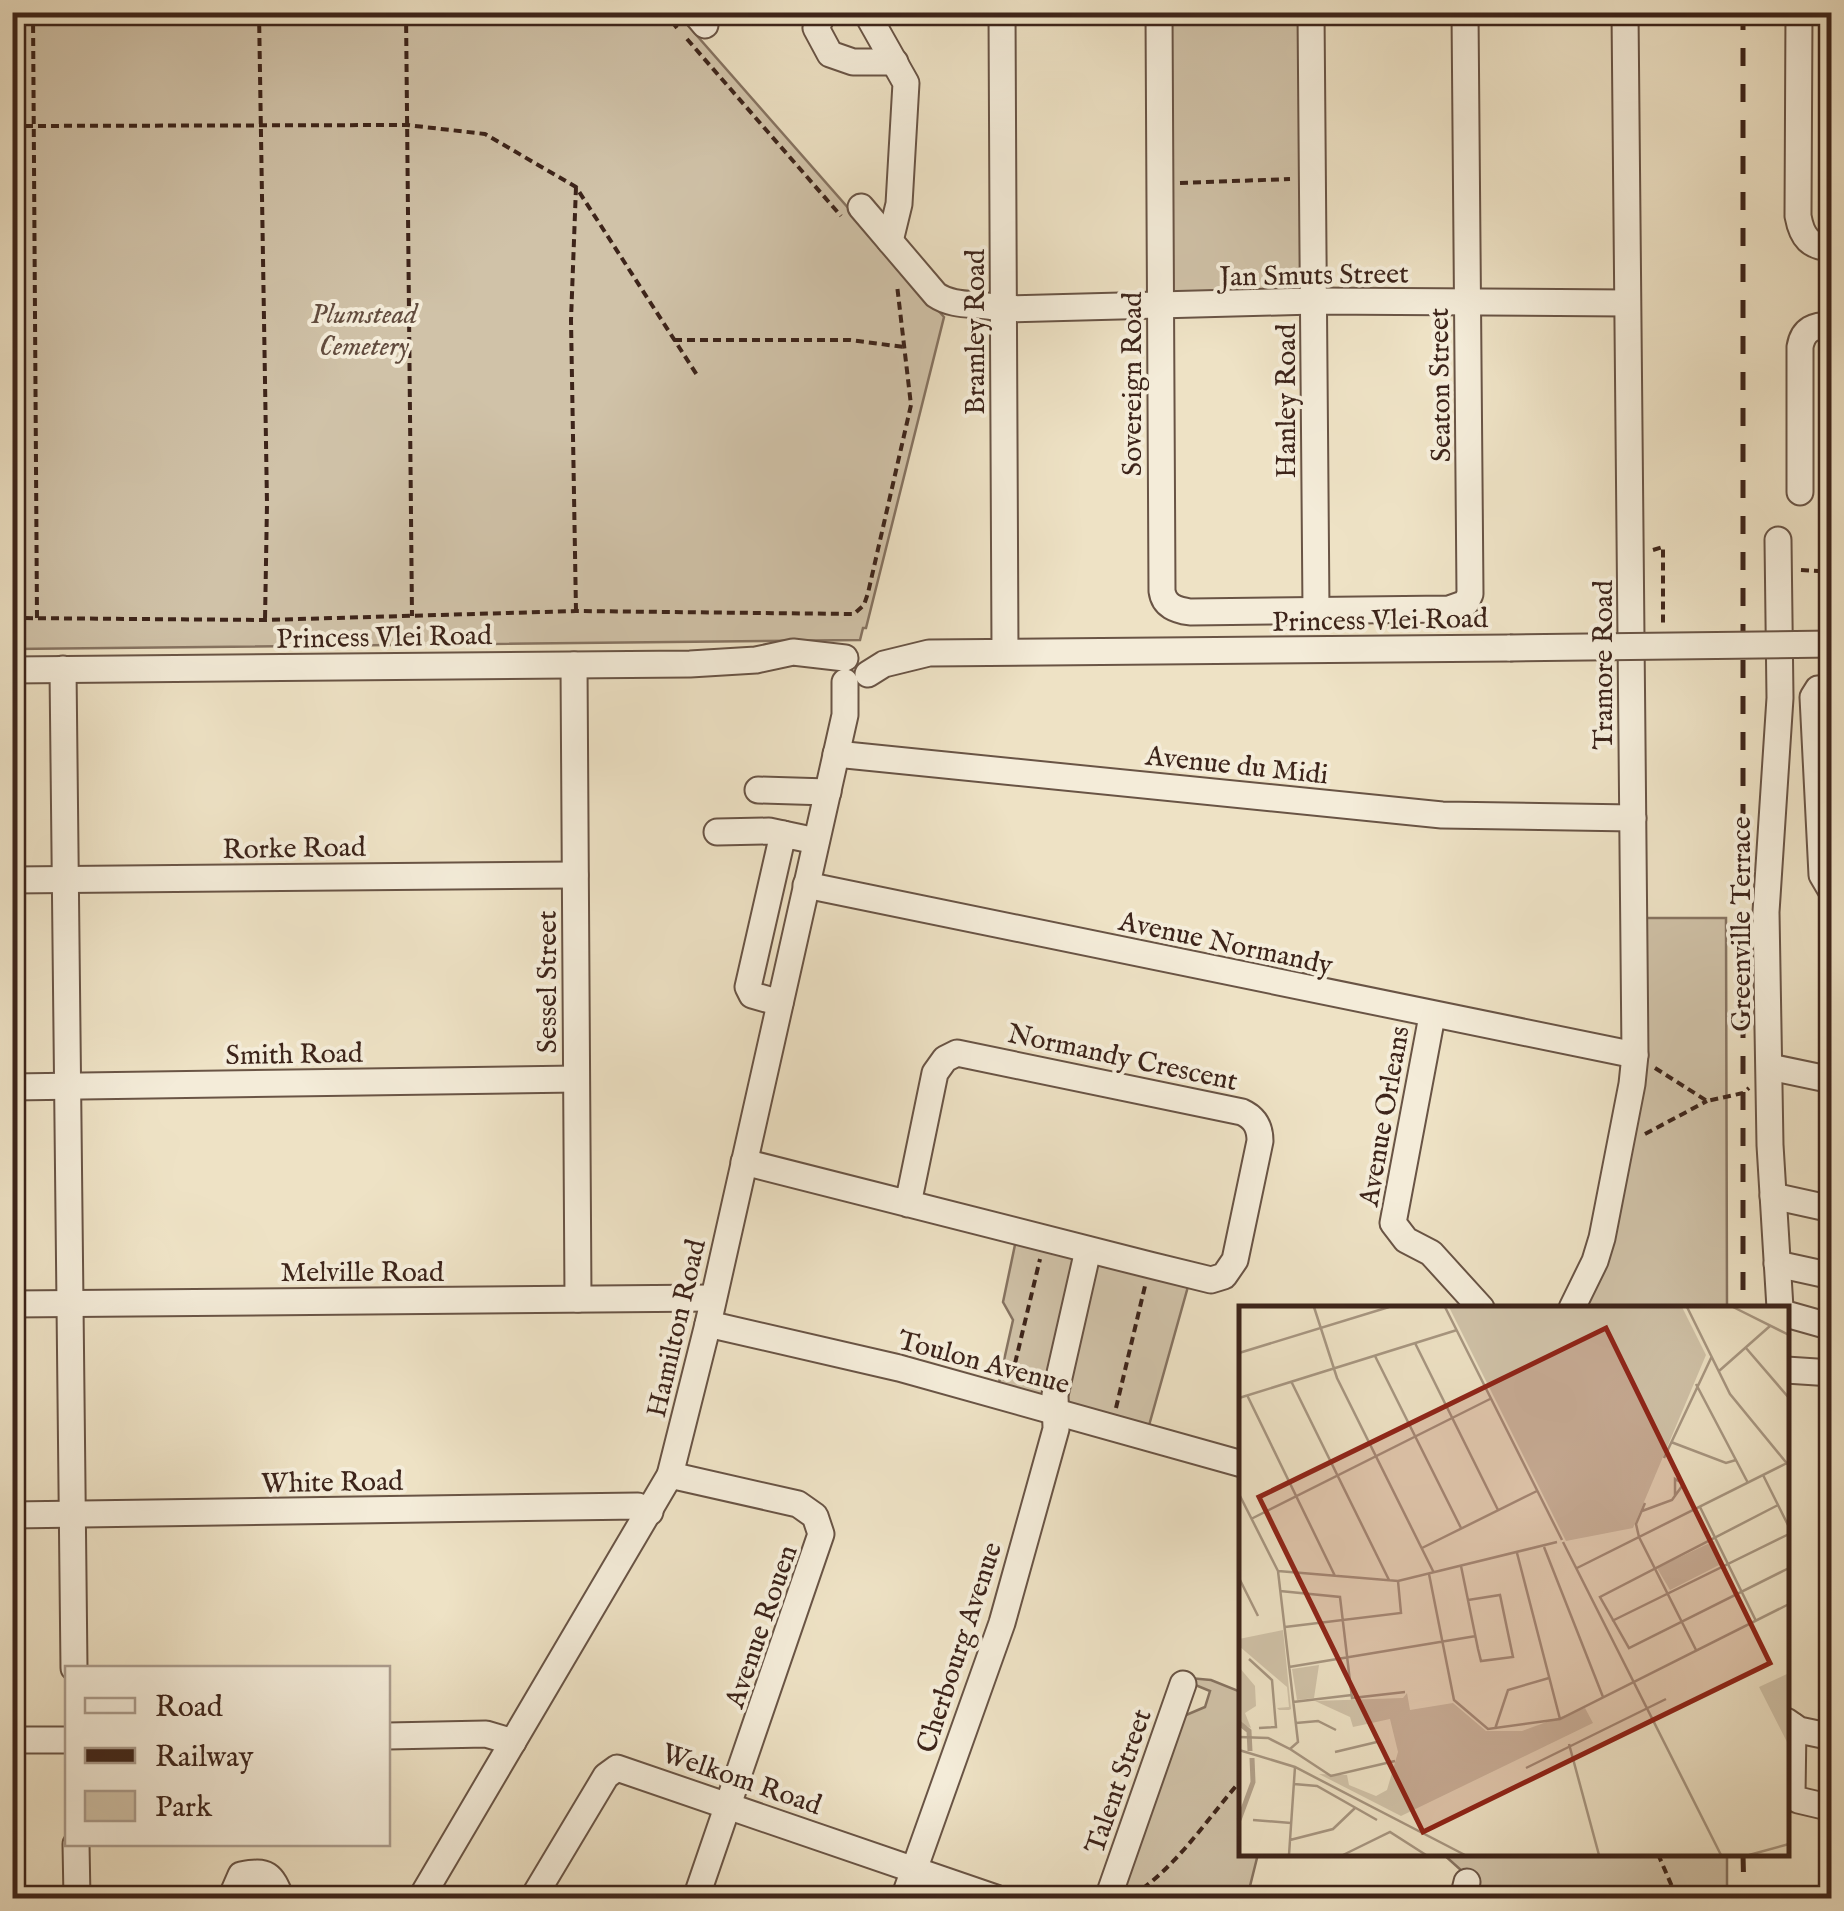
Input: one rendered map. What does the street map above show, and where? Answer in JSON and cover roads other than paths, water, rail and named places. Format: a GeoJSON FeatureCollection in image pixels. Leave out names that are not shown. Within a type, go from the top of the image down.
{"type":"FeatureCollection","features":[{"type":"Feature","properties":{"kind":"street"},"geometry":{"type":"LineString","coordinates":[[824,12],[816,28],[830,54],[854,62],[894,62]]}},
{"type":"Feature","properties":{"kind":"street"},"geometry":{"type":"LineString","coordinates":[[866,12],[906,83],[899,204],[890,242]]}},
{"type":"Feature","properties":{"kind":"street","name":"Bramley Road"},"geometry":{"type":"LineString","coordinates":[[1002,12],[1005,651]]}},
{"type":"Feature","properties":{"kind":"street","name":"Sovereign Road"},"geometry":{"type":"LineString","coordinates":[[1159,12],[1164,600],[1171,607],[1190,612],[1316,610]]}},
{"type":"Feature","properties":{"kind":"street","name":"Hanley Road"},"geometry":{"type":"LineString","coordinates":[[1312,12],[1316,610]]}},
{"type":"Feature","properties":{"kind":"street","name":"Seaton Street"},"geometry":{"type":"LineString","coordinates":[[1316,610],[1448,609],[1466,603],[1470,594],[1465,12]]}},
{"type":"Feature","properties":{"kind":"street","name":"Tramore Road"},"geometry":{"type":"LineString","coordinates":[[1573,1306],[1602,1238],[1634,1055],[1625,12]]}},
{"type":"Feature","properties":{"kind":"street"},"geometry":{"type":"LineString","coordinates":[[1799,12],[1798,216],[1800,230],[1808,241],[1816,247],[1832,248]]}},
{"type":"Feature","properties":{"kind":"street","name":"Jan Smuts Street"},"geometry":{"type":"LineString","coordinates":[[853,213],[890,242],[941,299],[1002,309],[1314,301],[1627,303]]}},
{"type":"Feature","properties":{"kind":"street"},"geometry":{"type":"LineString","coordinates":[[1800,492],[1800,347],[1806,332],[1813,327],[1832,325]]}},
{"type":"Feature","properties":{"kind":"street","name":"Greenville Terrace"},"geometry":{"type":"LineString","coordinates":[[1778,540],[1780,698],[1766,912],[1773,1196],[1780,1306]]}},
{"type":"Feature","properties":{"kind":"street","name":"Princess Vlei Road"},"geometry":{"type":"LineString","coordinates":[[12,670],[756,660],[803,652],[853,672],[929,653],[1832,644]]}},
{"type":"Feature","properties":{"kind":"street","name":"Sessel Street"},"geometry":{"type":"LineString","coordinates":[[574,664],[578,1299]]}},
{"type":"Feature","properties":{"kind":"street"},"geometry":{"type":"LineString","coordinates":[[64,669],[74,1666]]}},
{"type":"Feature","properties":{"kind":"street","name":"Hamilton Road"},"geometry":{"type":"LineString","coordinates":[[421,1898],[670,1476],[853,672]]}},
{"type":"Feature","properties":{"kind":"street"},"geometry":{"type":"LineString","coordinates":[[1832,688],[1818,689],[1813,697],[1822,875],[1832,892]]}},
{"type":"Feature","properties":{"kind":"street","name":"Avenue du Midi"},"geometry":{"type":"LineString","coordinates":[[836,754],[1442,816],[1633,818]]}},
{"type":"Feature","properties":{"kind":"street"},"geometry":{"type":"LineString","coordinates":[[758,790],[828,792]]}},
{"type":"Feature","properties":{"kind":"street"},"geometry":{"type":"LineString","coordinates":[[717,832],[768,831],[816,842]]}},
{"type":"Feature","properties":{"kind":"street"},"geometry":{"type":"LineString","coordinates":[[780,1003],[754,996],[748,990],[784,834]]}},
{"type":"Feature","properties":{"kind":"street","name":"Rorke Road"},"geometry":{"type":"LineString","coordinates":[[12,880],[575,875]]}},
{"type":"Feature","properties":{"kind":"street","name":"Avenue Normandy"},"geometry":{"type":"LineString","coordinates":[[806,885],[1634,1055]]}},
{"type":"Feature","properties":{"kind":"street","name":"Avenue Orleans"},"geometry":{"type":"LineString","coordinates":[[1432,1016],[1393,1223],[1406,1240],[1432,1253],[1479,1306]]}},
{"type":"Feature","properties":{"kind":"street","name":"Normandy Crescent"},"geometry":{"type":"LineString","coordinates":[[744,1162],[1150,1266],[1211,1280],[1224,1276],[1233,1266],[1260,1141],[1259,1128],[1247,1114],[957,1053],[945,1058],[935,1073],[908,1204]]}},
{"type":"Feature","properties":{"kind":"street"},"geometry":{"type":"LineString","coordinates":[[1770,1067],[1832,1080]]}},
{"type":"Feature","properties":{"kind":"street","name":"Smith Road"},"geometry":{"type":"LineString","coordinates":[[12,1087],[576,1079]]}},
{"type":"Feature","properties":{"kind":"street"},"geometry":{"type":"LineString","coordinates":[[1773,1196],[1832,1209]]}},
{"type":"Feature","properties":{"kind":"street"},"geometry":{"type":"LineString","coordinates":[[1056,1412],[1055,1395],[1088,1250]]}},
{"type":"Feature","properties":{"kind":"street"},"geometry":{"type":"LineString","coordinates":[[1778,1264],[1832,1276]]}},
{"type":"Feature","properties":{"kind":"street","name":"Melville Road"},"geometry":{"type":"LineString","coordinates":[[12,1304],[578,1299],[710,1311]]}},
{"type":"Feature","properties":{"kind":"street","name":"Toulon Avenue"},"geometry":{"type":"LineString","coordinates":[[710,1311],[1239,1463]]}},
{"type":"Feature","properties":{"kind":"street"},"geometry":{"type":"LineString","coordinates":[[1789,1315],[1832,1327]]}},
{"type":"Feature","properties":{"kind":"street"},"geometry":{"type":"LineString","coordinates":[[1789,1370],[1832,1373]]}},
{"type":"Feature","properties":{"kind":"street","name":"Cherbourg Avenue"},"geometry":{"type":"LineString","coordinates":[[904,1898],[1002,1623],[1056,1429],[1056,1412]]}},
{"type":"Feature","properties":{"kind":"street","name":"Avenue Rouen"},"geometry":{"type":"LineString","coordinates":[[670,1476],[798,1504],[815,1516],[822,1534],[696,1898]]}},
{"type":"Feature","properties":{"kind":"street","name":"White Road"},"geometry":{"type":"LineString","coordinates":[[12,1514],[638,1506],[650,1512]]}},
{"type":"Feature","properties":{"kind":"street","name":"Talent Street"},"geometry":{"type":"LineString","coordinates":[[1108,1898],[1183,1684]]}},
{"type":"Feature","properties":{"kind":"street"},"geometry":{"type":"LineString","coordinates":[[1832,1738],[1790,1724],[1794,1797],[1832,1808]]}},
{"type":"Feature","properties":{"kind":"street"},"geometry":{"type":"LineString","coordinates":[[390,1736],[486,1734],[513,1742]]}},
{"type":"Feature","properties":{"kind":"street"},"geometry":{"type":"LineString","coordinates":[[12,1740],[65,1740]]}},
{"type":"Feature","properties":{"kind":"street","name":"Welkom Road"},"geometry":{"type":"LineString","coordinates":[[534,1898],[613,1769],[622,1768],[996,1898]]}},
{"type":"Feature","properties":{"kind":"street"},"geometry":{"type":"LineString","coordinates":[[76,1846],[77,1898]]}},
{"type":"Feature","properties":{"kind":"street"},"geometry":{"type":"LineString","coordinates":[[231,1898],[239,1877],[245,1874],[270,1875],[281,1898]]}},
{"type":"Feature","properties":{"kind":"railway"},"geometry":{"type":"LineString","coordinates":[[1743,12],[1743,1306]]}},
{"type":"Feature","properties":{"kind":"railway"},"geometry":{"type":"LineString","coordinates":[[1743,1856],[1744,1898]]}},
{"type":"Feature","properties":{"kind":"park label","name":"Plumstead Cemetery"},"geometry":{"type":"Point","coordinates":[364,329]}}]}
